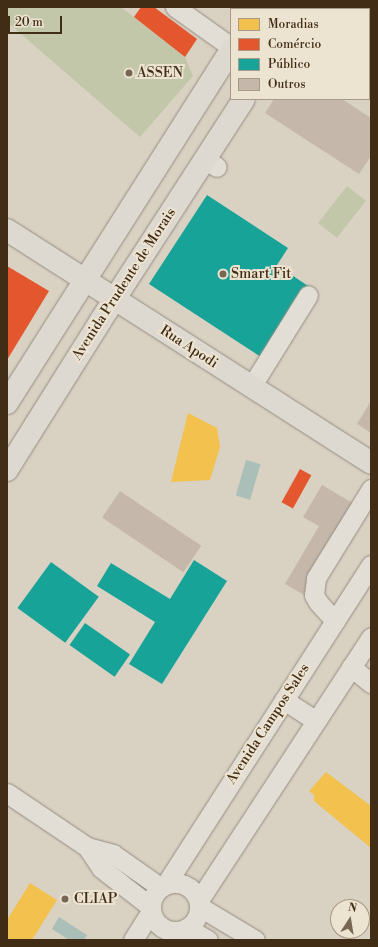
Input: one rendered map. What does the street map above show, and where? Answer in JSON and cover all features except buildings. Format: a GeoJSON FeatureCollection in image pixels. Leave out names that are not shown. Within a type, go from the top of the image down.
{"type":"FeatureCollection","features":[{"type":"Feature","properties":{"kind":"main road"},"geometry":{"type":"LineString","coordinates":[[7,403],[230,52]]}},
{"type":"Feature","properties":{"kind":"main road","name":"Avenida Prudente de Morais"},"geometry":{"type":"LineString","coordinates":[[7,470],[114,299],[211,163],[240,113]]}},
{"type":"Feature","properties":{"kind":"main road","name":"Rua Apodi"},"geometry":{"type":"LineString","coordinates":[[7,230],[371,463]]}},
{"type":"Feature","properties":{"kind":"street"},"geometry":{"type":"LineString","coordinates":[[175,7],[230,46]]}},
{"type":"Feature","properties":{"kind":"street"},"geometry":{"type":"LineString","coordinates":[[252,387],[308,295]]}},
{"type":"Feature","properties":{"kind":"street"},"geometry":{"type":"LineString","coordinates":[[335,621],[318,602],[314,595],[316,578],[371,489]]}},
{"type":"Feature","properties":{"kind":"street","name":"Avenida Campos Sales"},"geometry":{"type":"LineString","coordinates":[[163,886],[371,565]]}},
{"type":"Feature","properties":{"kind":"street"},"geometry":{"type":"LineString","coordinates":[[180,933],[195,922],[200,904],[371,637]]}},
{"type":"Feature","properties":{"kind":"street"},"geometry":{"type":"LineString","coordinates":[[352,667],[371,683]]}},
{"type":"Feature","properties":{"kind":"street"},"geometry":{"type":"LineString","coordinates":[[284,700],[316,721]]}},
{"type":"Feature","properties":{"kind":"street"},"geometry":{"type":"LineString","coordinates":[[7,794],[87,847],[113,854],[163,886]]}},
{"type":"Feature","properties":{"kind":"street"},"geometry":{"type":"LineString","coordinates":[[87,847],[102,868],[151,909],[158,924],[172,931],[208,940]]}},
{"type":"Feature","properties":{"kind":"street"},"geometry":{"type":"LineString","coordinates":[[133,940],[151,909],[155,893],[163,886],[182,883],[196,893],[200,904],[255,940]]}},
{"type":"Feature","properties":{"kind":"green space","name":"ASSEN"},"geometry":{"type":"Polygon","coordinates":[[[7,7],[121,7],[185,57],[193,76],[140,137],[7,22],[7,7]]]}},
{"type":"Feature","properties":{"kind":"green space"},"geometry":{"type":"Polygon","coordinates":[[[347,186],[366,201],[337,238],[318,223],[347,186]]]}},
{"type":"Feature","properties":{"kind":"water"},"geometry":{"type":"Polygon","coordinates":[[[246,460],[260,464],[250,500],[236,496],[246,460]]]}},
{"type":"Feature","properties":{"kind":"water"},"geometry":{"type":"Polygon","coordinates":[[[59,917],[87,935],[84,940],[69,940],[52,929],[59,917]]]}},
{"type":"Feature","properties":{"kind":"place","name":"ASSEN"},"geometry":{"type":"Point","coordinates":[129,73]}},
{"type":"Feature","properties":{"kind":"place","name":"Smart Fit"},"geometry":{"type":"Point","coordinates":[223,274]}},
{"type":"Feature","properties":{"kind":"place","name":"CLIAP"},"geometry":{"type":"Point","coordinates":[65,899]}}]}
